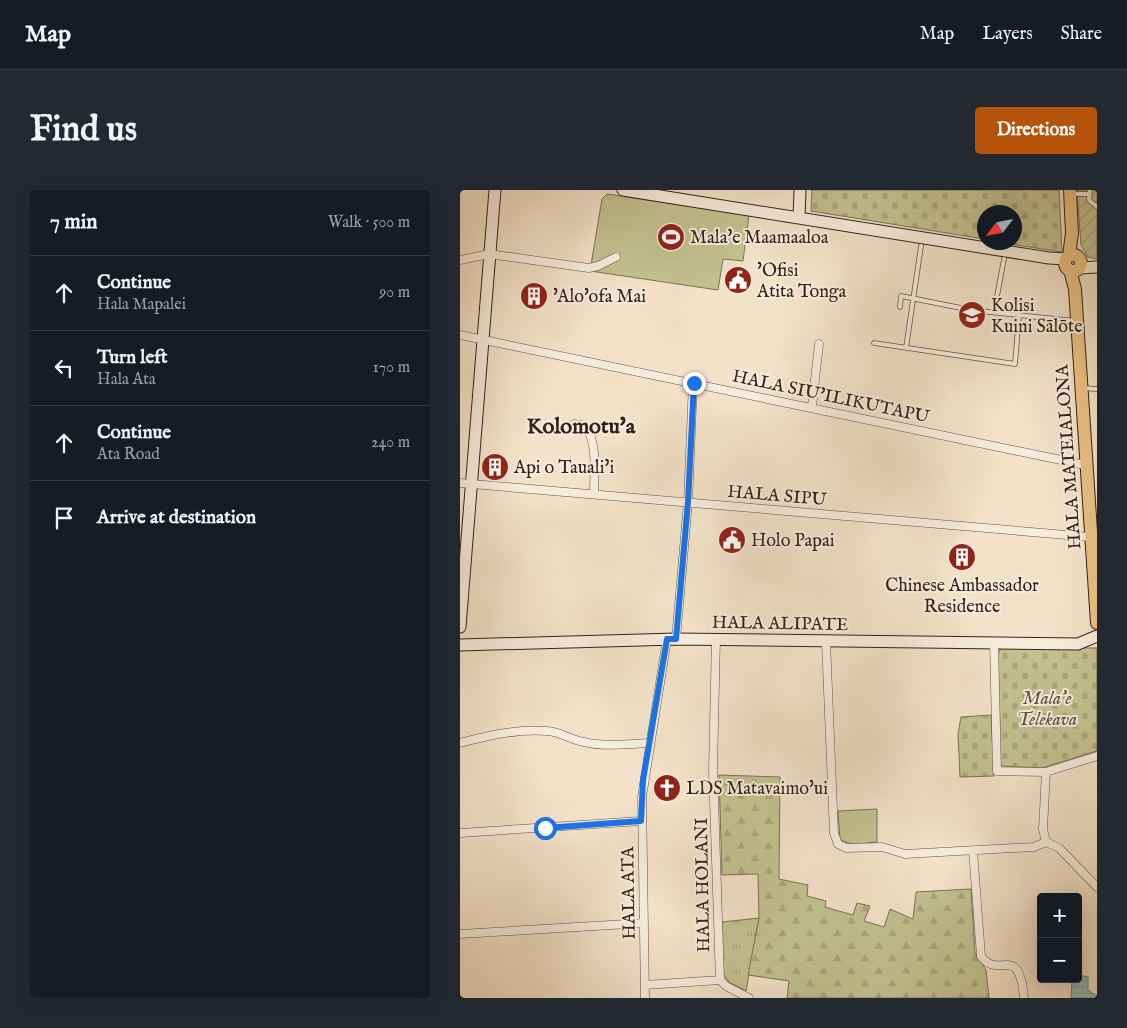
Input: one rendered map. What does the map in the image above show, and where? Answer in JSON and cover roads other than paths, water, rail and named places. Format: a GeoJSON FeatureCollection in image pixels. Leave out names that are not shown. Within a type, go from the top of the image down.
{"type":"FeatureCollection","features":[{"type":"Feature","properties":{"kind":"main road","name":"HALA MATEIALONA"},"geometry":{"type":"LineString","coordinates":[[1070,192],[1085,464],[1092,478],[1090,537],[1097,623]]}},
{"type":"Feature","properties":{"kind":"street"},"geometry":{"type":"LineString","coordinates":[[460,627],[466,484],[483,340],[495,190]]}},
{"type":"Feature","properties":{"kind":"street"},"geometry":{"type":"LineString","coordinates":[[623,190],[1096,267]]}},
{"type":"Feature","properties":{"kind":"street"},"geometry":{"type":"LineString","coordinates":[[798,218],[800,190]]}},
{"type":"Feature","properties":{"kind":"street"},"geometry":{"type":"LineString","coordinates":[[460,260],[489,254],[589,268],[598,266],[616,257]]}},
{"type":"Feature","properties":{"kind":"street","name":"HALA SIU'ILIKUTAPU"},"geometry":{"type":"LineString","coordinates":[[460,335],[812,406],[1085,464]]}},
{"type":"Feature","properties":{"kind":"street"},"geometry":{"type":"LineString","coordinates":[[812,406],[819,344]]}},
{"type":"Feature","properties":{"kind":"street","name":"HALA ATA"},"geometry":{"type":"LineString","coordinates":[[645,998],[641,821],[643,780],[671,639],[688,502],[694,383]]}},
{"type":"Feature","properties":{"kind":"street"},"geometry":{"type":"LineString","coordinates":[[574,424],[586,426],[592,437],[595,458],[594,494]]}},
{"type":"Feature","properties":{"kind":"street","name":"HALA SIPU"},"geometry":{"type":"LineString","coordinates":[[466,484],[1090,537]]}},
{"type":"Feature","properties":{"kind":"street","name":"HALA ALIPATE"},"geometry":{"type":"LineString","coordinates":[[460,646],[671,639],[1078,644],[1097,636]]}},
{"type":"Feature","properties":{"kind":"street","name":"HALA HOLANI"},"geometry":{"type":"LineString","coordinates":[[716,639],[713,769],[720,980]]}},
{"type":"Feature","properties":{"kind":"street"},"geometry":{"type":"LineString","coordinates":[[826,642],[834,833],[838,844],[846,848],[882,847],[905,854],[1034,847],[1046,842],[1059,848],[1097,887]]}},
{"type":"Feature","properties":{"kind":"street"},"geometry":{"type":"LineString","coordinates":[[994,642],[997,771],[1046,772],[1097,756]]}},
{"type":"Feature","properties":{"kind":"street"},"geometry":{"type":"LineString","coordinates":[[460,743],[495,733],[516,731],[562,733],[581,742],[598,745],[649,744]]}},
{"type":"Feature","properties":{"kind":"street"},"geometry":{"type":"LineString","coordinates":[[1046,772],[1043,829],[1046,842]]}},
{"type":"Feature","properties":{"kind":"street"},"geometry":{"type":"LineString","coordinates":[[460,833],[641,821]]}},
{"type":"Feature","properties":{"kind":"street"},"geometry":{"type":"LineString","coordinates":[[973,850],[981,956],[993,965],[1009,965],[1019,971],[1022,976],[1024,998]]}},
{"type":"Feature","properties":{"kind":"street"},"geometry":{"type":"LineString","coordinates":[[460,934],[644,923]]}},
{"type":"Feature","properties":{"kind":"street"},"geometry":{"type":"LineString","coordinates":[[645,985],[720,980],[726,986],[749,998]]}},
{"type":"Feature","properties":{"kind":"lane"},"geometry":{"type":"LineString","coordinates":[[1070,192],[1089,192],[1095,206],[1089,210]]}},
{"type":"Feature","properties":{"kind":"lane"},"geometry":{"type":"LineString","coordinates":[[906,348],[921,246]]}},
{"type":"Feature","properties":{"kind":"lane"},"geometry":{"type":"LineString","coordinates":[[994,312],[1004,259]]}},
{"type":"Feature","properties":{"kind":"lane"},"geometry":{"type":"LineString","coordinates":[[900,307],[901,296],[971,310],[1077,322]]}},
{"type":"Feature","properties":{"kind":"lane"},"geometry":{"type":"LineString","coordinates":[[874,343],[1015,364],[1019,315]]}},
{"type":"Feature","properties":{"kind":"lane"},"geometry":{"type":"LineString","coordinates":[[1081,388],[1097,389]]}},
{"type":"Feature","properties":{"kind":"water"},"geometry":{"type":"Polygon","coordinates":[[[1082,976],[1088,977],[1088,990],[1097,998],[1071,998],[1072,983],[1082,983],[1082,976]]]}},
{"type":"Feature","properties":{"kind":"place","name":"Mala'e Maamaaloa"},"geometry":{"type":"Point","coordinates":[671,237]}},
{"type":"Feature","properties":{"kind":"place","name":"'Ofisi Atita Tonga"},"geometry":{"type":"Point","coordinates":[738,280]}},
{"type":"Feature","properties":{"kind":"place","name":"'Alo'ofa Mai"},"geometry":{"type":"Point","coordinates":[534,296]}},
{"type":"Feature","properties":{"kind":"place","name":"Kolisi Kuini Sālōte"},"geometry":{"type":"Point","coordinates":[972,315]}},
{"type":"Feature","properties":{"kind":"place","name":"Api o Tauali'i"},"geometry":{"type":"Point","coordinates":[495,467]}},
{"type":"Feature","properties":{"kind":"place","name":"Holo Papai"},"geometry":{"type":"Point","coordinates":[732,540]}},
{"type":"Feature","properties":{"kind":"place","name":"Chinese Ambassador Residence"},"geometry":{"type":"Point","coordinates":[962,557]}},
{"type":"Feature","properties":{"kind":"place","name":"LDS Matavaimo'ui"},"geometry":{"type":"Point","coordinates":[667,788]}},
{"type":"Feature","properties":{"kind":"district","name":"Kolomotu'a"},"geometry":{"type":"Point","coordinates":[581,425]}},
{"type":"Feature","properties":{"kind":"park label","name":"Mala'e Telekava"},"geometry":{"type":"Point","coordinates":[1047,708]}}]}
